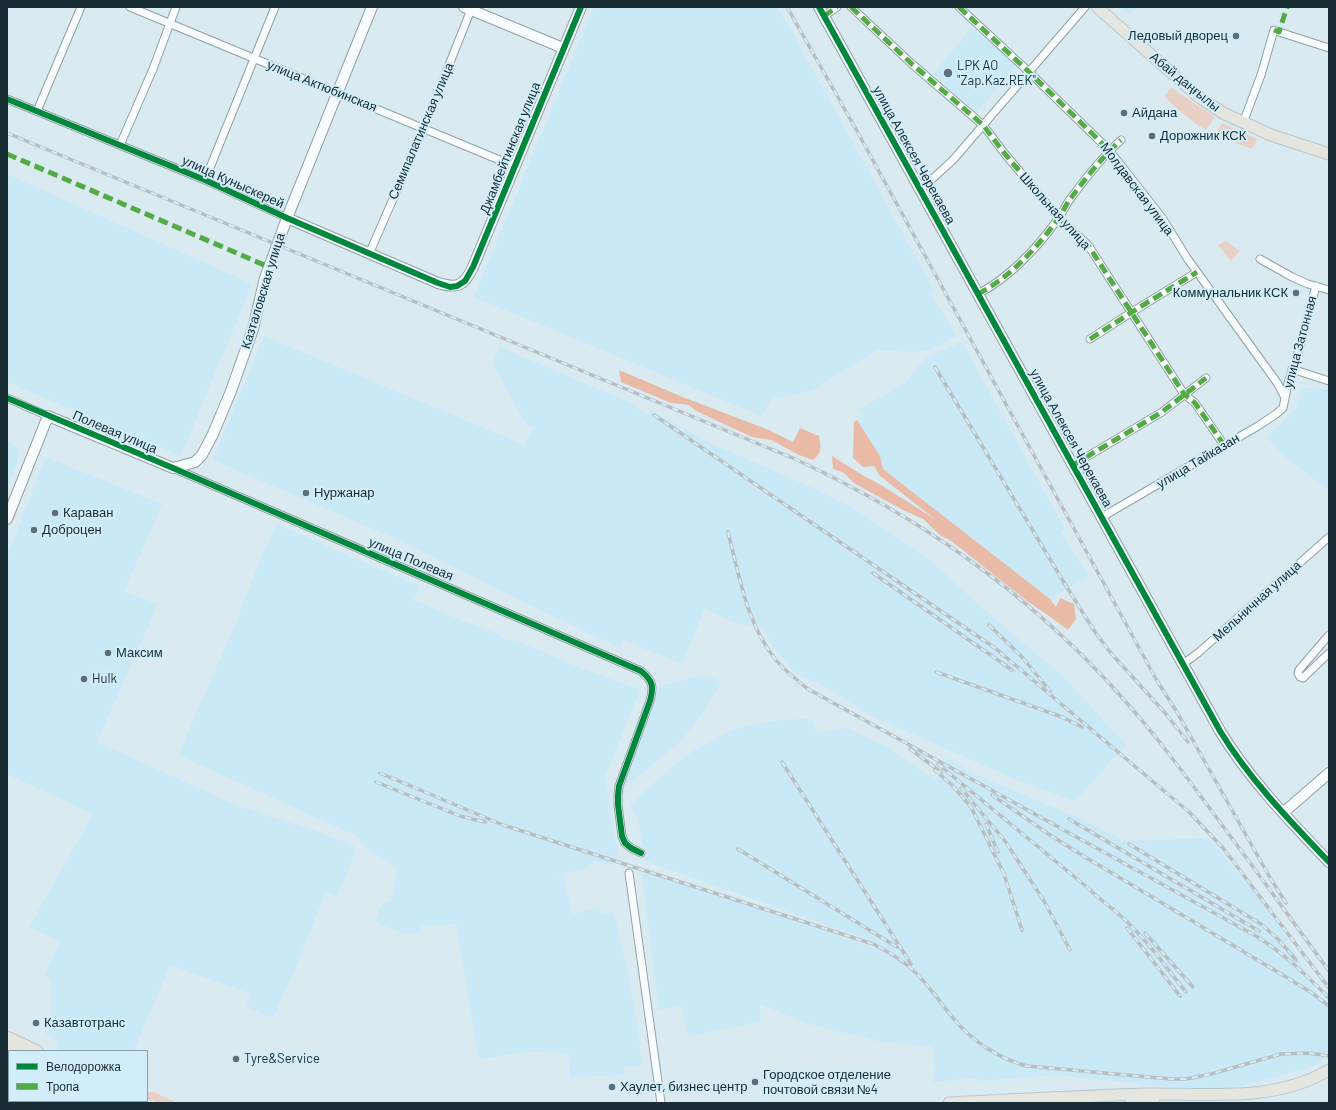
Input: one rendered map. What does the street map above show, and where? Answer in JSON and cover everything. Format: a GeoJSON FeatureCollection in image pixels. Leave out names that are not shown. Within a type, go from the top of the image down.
{"type":"FeatureCollection","features":[{"type":"Feature","properties":{"kind":"main road","name":"Абай даңғылы"},"geometry":{"type":"LineString","coordinates":[[1097,7],[1200,97],[1223,113],[1271,135],[1329,154]]}},
{"type":"Feature","properties":{"kind":"main road"},"geometry":{"type":"LineString","coordinates":[[7,1037],[35,1050]]}},
{"type":"Feature","properties":{"kind":"main road"},"geometry":{"type":"LineString","coordinates":[[949,1103],[1249,1094],[1295,1085],[1329,1070]]}},
{"type":"Feature","properties":{"kind":"main road"},"geometry":{"type":"LineString","coordinates":[[1131,1103],[1147,1098],[1250,1100],[1282,1095],[1329,1077]]}},
{"type":"Feature","properties":{"kind":"street"},"geometry":{"type":"LineString","coordinates":[[37,111],[81,7]]}},
{"type":"Feature","properties":{"kind":"street","name":"улица Актюбинская"},"geometry":{"type":"LineString","coordinates":[[130,7],[514,166]]}},
{"type":"Feature","properties":{"kind":"street"},"geometry":{"type":"LineString","coordinates":[[120,145],[153,69],[176,7]]}},
{"type":"Feature","properties":{"kind":"street"},"geometry":{"type":"LineString","coordinates":[[205,180],[253,58],[275,7]]}},
{"type":"Feature","properties":{"kind":"street","name":"Казталовская улица"},"geometry":{"type":"LineString","coordinates":[[173,468],[195,462],[202,455],[213,434],[231,391],[253,329],[265,278],[287,218],[372,7]]}},
{"type":"Feature","properties":{"kind":"street","name":"Джамбейтинская улица"},"geometry":{"type":"LineString","coordinates":[[450,287],[462,284],[469,276],[581,7]]}},
{"type":"Feature","properties":{"kind":"street"},"geometry":{"type":"LineString","coordinates":[[822,11],[837,7]]}},
{"type":"Feature","properties":{"kind":"street","name":"Школьная улица"},"geometry":{"type":"LineString","coordinates":[[851,7],[912,64],[983,125],[1058,218],[1088,245],[1184,394],[1195,403],[1224,446]]}},
{"type":"Feature","properties":{"kind":"street","name":"Молдавская улица"},"geometry":{"type":"LineString","coordinates":[[959,7],[1029,72],[1109,150],[1163,219],[1187,258],[1278,384],[1285,398]]}},
{"type":"Feature","properties":{"kind":"street"},"geometry":{"type":"LineString","coordinates":[[919,187],[931,180],[953,160],[1085,7]]}},
{"type":"Feature","properties":{"kind":"street"},"geometry":{"type":"LineString","coordinates":[[469,8],[563,48]]}},
{"type":"Feature","properties":{"kind":"street","name":"Семипалатинская улица"},"geometry":{"type":"LineString","coordinates":[[369,254],[424,128],[469,8]]}},
{"type":"Feature","properties":{"kind":"street","name":"улица Алексея Черекаева"},"geometry":{"type":"LineString","coordinates":[[822,11],[1230,747],[1258,784],[1329,862]]}},
{"type":"Feature","properties":{"kind":"street"},"geometry":{"type":"LineString","coordinates":[[1243,123],[1277,31],[1329,48]]}},
{"type":"Feature","properties":{"kind":"street","name":"улица Куныскерей"},"geometry":{"type":"LineString","coordinates":[[7,99],[205,180],[369,254],[450,287]]}},
{"type":"Feature","properties":{"kind":"street"},"geometry":{"type":"LineString","coordinates":[[978,294],[1010,272],[1034,248],[1109,150],[1121,140]]}},
{"type":"Feature","properties":{"kind":"street"},"geometry":{"type":"LineString","coordinates":[[1260,259],[1292,276],[1329,290]]}},
{"type":"Feature","properties":{"kind":"street"},"geometry":{"type":"LineString","coordinates":[[1090,338],[1197,272]]}},
{"type":"Feature","properties":{"kind":"street","name":"улица Затонная"},"geometry":{"type":"LineString","coordinates":[[1285,398],[1316,286]]}},
{"type":"Feature","properties":{"kind":"street"},"geometry":{"type":"LineString","coordinates":[[1292,369],[1329,381]]}},
{"type":"Feature","properties":{"kind":"street"},"geometry":{"type":"LineString","coordinates":[[1073,465],[1162,412],[1206,378]]}},
{"type":"Feature","properties":{"kind":"street"},"geometry":{"type":"LineString","coordinates":[[7,398],[48,416],[7,519]]}},
{"type":"Feature","properties":{"kind":"street","name":"улица Тайказан"},"geometry":{"type":"LineString","coordinates":[[1102,517],[1169,479],[1276,414],[1283,408],[1285,398]]}},
{"type":"Feature","properties":{"kind":"street","name":"Полевая улица"},"geometry":{"type":"LineString","coordinates":[[48,416],[173,468]]}},
{"type":"Feature","properties":{"kind":"street","name":"улица Полевая"},"geometry":{"type":"LineString","coordinates":[[173,468],[641,671],[652,683],[653,690],[619,786],[618,805],[622,836],[625,843],[641,853]]}},
{"type":"Feature","properties":{"kind":"street","name":"Мельничная улица"},"geometry":{"type":"LineString","coordinates":[[1183,664],[1204,648],[1329,537]]}},
{"type":"Feature","properties":{"kind":"street"},"geometry":{"type":"LineString","coordinates":[[1329,635],[1299,670],[1298,673],[1300,676],[1303,678],[1329,653]]}},
{"type":"Feature","properties":{"kind":"street"},"geometry":{"type":"LineString","coordinates":[[1284,813],[1329,773]]}},
{"type":"Feature","properties":{"kind":"street"},"geometry":{"type":"LineString","coordinates":[[629,873],[661,1103]]}},
{"type":"Feature","properties":{"kind":"shaded area"},"geometry":{"type":"Polygon","coordinates":[[[594,7],[778,7],[934,290],[931,294],[957,336],[930,350],[912,352],[877,350],[813,390],[772,399],[761,416],[474,297],[594,7]]]}},
{"type":"Feature","properties":{"kind":"shaded area"},"geometry":{"type":"Polygon","coordinates":[[[1120,7],[1137,7],[1130,15],[1120,7]]]}},
{"type":"Feature","properties":{"kind":"shaded area"},"geometry":{"type":"Polygon","coordinates":[[[972,27],[1016,66],[977,112],[933,74],[972,27]]]}},
{"type":"Feature","properties":{"kind":"shaded area"},"geometry":{"type":"Polygon","coordinates":[[[1172,88],[1215,117],[1206,130],[1174,106],[1164,96],[1172,88]]]}},
{"type":"Feature","properties":{"kind":"shaded area"},"geometry":{"type":"Polygon","coordinates":[[[1222,123],[1257,139],[1252,149],[1215,135],[1222,123]]]}},
{"type":"Feature","properties":{"kind":"shaded area"},"geometry":{"type":"Polygon","coordinates":[[[7,174],[252,284],[181,456],[7,382],[7,174]]]}},
{"type":"Feature","properties":{"kind":"shaded area"},"geometry":{"type":"Polygon","coordinates":[[[1226,241],[1240,251],[1231,261],[1218,245],[1226,241]]]}},
{"type":"Feature","properties":{"kind":"shaded area"},"geometry":{"type":"Polygon","coordinates":[[[264,336],[525,445],[533,427],[526,424],[492,363],[500,347],[631,403],[648,415],[652,410],[703,440],[802,483],[852,507],[931,561],[978,604],[1063,676],[1126,745],[1075,801],[1019,781],[865,713],[831,690],[795,673],[772,645],[763,628],[732,622],[705,608],[682,664],[624,640],[621,647],[594,636],[396,539],[213,460],[264,336]]]}},
{"type":"Feature","properties":{"kind":"shaded area"},"geometry":{"type":"Polygon","coordinates":[[[962,342],[1065,529],[1060,532],[1089,576],[1050,599],[882,469],[880,456],[857,420],[863,416],[858,410],[905,383],[925,358],[962,342]]]}},
{"type":"Feature","properties":{"kind":"shaded area"},"geometry":{"type":"Polygon","coordinates":[[[619,370],[685,398],[769,430],[793,442],[800,428],[819,436],[820,447],[818,455],[813,460],[799,455],[771,440],[752,437],[696,411],[689,405],[671,403],[621,382],[619,370]]]}},
{"type":"Feature","properties":{"kind":"shaded area"},"geometry":{"type":"Polygon","coordinates":[[[1302,388],[1329,390],[1329,491],[1280,453],[1267,437],[1296,409],[1302,388]]]}},
{"type":"Feature","properties":{"kind":"shaded area"},"geometry":{"type":"Polygon","coordinates":[[[857,420],[880,456],[883,469],[1050,599],[1056,607],[1060,598],[1074,604],[1076,619],[1068,630],[1027,601],[950,540],[941,536],[923,519],[903,510],[854,483],[844,473],[833,469],[832,456],[935,519],[880,476],[874,466],[863,467],[853,458],[854,422],[857,420]]]}},
{"type":"Feature","properties":{"kind":"shaded area"},"geometry":{"type":"Polygon","coordinates":[[[7,442],[17,446],[19,458],[7,488],[7,442]]]}},
{"type":"Feature","properties":{"kind":"shaded area"},"geometry":{"type":"Polygon","coordinates":[[[46,457],[162,504],[124,592],[158,604],[97,742],[236,805],[316,831],[353,845],[355,853],[337,896],[326,892],[297,965],[273,1018],[246,1007],[251,994],[170,965],[134,1050],[58,1050],[58,1041],[46,1034],[51,1023],[51,979],[44,976],[60,941],[29,927],[93,814],[7,774],[7,556],[46,457]]]}},
{"type":"Feature","properties":{"kind":"shaded area"},"geometry":{"type":"Polygon","coordinates":[[[277,524],[420,586],[414,600],[465,622],[499,634],[504,639],[518,641],[573,665],[640,690],[605,777],[618,856],[613,865],[595,862],[582,870],[551,875],[563,874],[572,914],[600,907],[601,914],[614,912],[627,968],[637,1022],[642,1066],[624,1067],[625,1075],[570,1077],[568,1053],[528,1052],[479,1059],[456,924],[421,925],[420,933],[402,933],[374,922],[382,904],[391,900],[397,871],[390,862],[368,851],[357,836],[178,755],[232,632],[265,548],[277,524]]]}},
{"type":"Feature","properties":{"kind":"shaded area"},"geometry":{"type":"Polygon","coordinates":[[[702,675],[722,681],[701,716],[682,740],[623,789],[659,689],[665,684],[702,675]]]}},
{"type":"Feature","properties":{"kind":"shaded area"},"geometry":{"type":"Polygon","coordinates":[[[806,719],[812,720],[817,733],[847,728],[890,748],[935,780],[948,758],[981,777],[1081,819],[1125,841],[1209,838],[1278,922],[1323,1003],[1329,1009],[1329,1056],[1318,1064],[1301,1070],[1232,1089],[1162,1086],[1057,1075],[977,1081],[976,1078],[933,1082],[935,1065],[933,1047],[877,1041],[859,1035],[834,1031],[803,1022],[760,1004],[760,1022],[688,1036],[681,1006],[659,1010],[642,872],[781,915],[876,949],[875,942],[645,861],[638,819],[630,805],[675,764],[693,751],[730,731],[762,723],[806,719]]]}},
{"type":"Feature","properties":{"kind":"shaded area"},"geometry":{"type":"Polygon","coordinates":[[[148,1092],[153,1092],[178,1103],[158,1103],[148,1098],[148,1092]]]}},
{"type":"Feature","properties":{"kind":"railway"},"geometry":{"type":"LineString","coordinates":[[787,7],[857,131],[1156,679],[1178,714],[1269,876],[1286,903]]}},
{"type":"Feature","properties":{"kind":"railway"},"geometry":{"type":"LineString","coordinates":[[7,133],[795,459],[885,506],[928,532],[1009,590],[1047,622],[1084,657],[1119,694],[1146,725],[1185,775],[1329,971]]}},
{"type":"Feature","properties":{"kind":"railway"},"geometry":{"type":"LineString","coordinates":[[935,367],[1095,632],[1110,652],[1166,714],[1188,742]]}},
{"type":"Feature","properties":{"kind":"railway"},"geometry":{"type":"LineString","coordinates":[[654,415],[995,648],[1189,812],[1223,848],[1329,988]]}},
{"type":"Feature","properties":{"kind":"railway"},"geometry":{"type":"LineString","coordinates":[[728,532],[745,599],[758,631],[776,660],[808,689],[1256,936],[1286,957],[1329,998]]}},
{"type":"Feature","properties":{"kind":"railway"},"geometry":{"type":"LineString","coordinates":[[873,573],[1012,670]]}},
{"type":"Feature","properties":{"kind":"railway"},"geometry":{"type":"LineString","coordinates":[[989,625],[1022,657],[1050,691]]}},
{"type":"Feature","properties":{"kind":"railway"},"geometry":{"type":"LineString","coordinates":[[936,672],[1062,717],[1082,727]]}},
{"type":"Feature","properties":{"kind":"railway"},"geometry":{"type":"LineString","coordinates":[[910,749],[941,772]]}},
{"type":"Feature","properties":{"kind":"railway"},"geometry":{"type":"LineString","coordinates":[[782,762],[911,964]]}},
{"type":"Feature","properties":{"kind":"railway"},"geometry":{"type":"LineString","coordinates":[[938,764],[1122,917],[1160,958],[1186,992]]}},
{"type":"Feature","properties":{"kind":"railway"},"geometry":{"type":"LineString","coordinates":[[935,770],[952,785],[971,807],[1005,876]]}},
{"type":"Feature","properties":{"kind":"railway"},"geometry":{"type":"LineString","coordinates":[[380,773],[503,825],[873,944],[885,950],[911,968],[960,1026],[977,1041],[996,1054],[1027,1066],[1171,1079],[1186,1079],[1211,1074],[1281,1054],[1309,1053],[1329,1056]]}},
{"type":"Feature","properties":{"kind":"railway"},"geometry":{"type":"LineString","coordinates":[[376,782],[460,816],[485,822]]}},
{"type":"Feature","properties":{"kind":"railway"},"geometry":{"type":"LineString","coordinates":[[961,788],[1005,841],[1044,901],[1070,950]]}},
{"type":"Feature","properties":{"kind":"railway"},"geometry":{"type":"LineString","coordinates":[[992,795],[1080,854],[1296,983],[1329,1006]]}},
{"type":"Feature","properties":{"kind":"railway"},"geometry":{"type":"LineString","coordinates":[[1069,819],[1259,931]]}},
{"type":"Feature","properties":{"kind":"railway"},"geometry":{"type":"LineString","coordinates":[[986,824],[998,852]]}},
{"type":"Feature","properties":{"kind":"railway"},"geometry":{"type":"LineString","coordinates":[[1129,844],[1261,924],[1277,938],[1296,960]]}},
{"type":"Feature","properties":{"kind":"railway"},"geometry":{"type":"LineString","coordinates":[[738,849],[897,947]]}},
{"type":"Feature","properties":{"kind":"railway"},"geometry":{"type":"LineString","coordinates":[[1003,871],[1022,930]]}},
{"type":"Feature","properties":{"kind":"railway"},"geometry":{"type":"LineString","coordinates":[[1127,928],[1180,996]]}},
{"type":"Feature","properties":{"kind":"railway"},"geometry":{"type":"LineString","coordinates":[[1145,933],[1193,987]]}},
{"type":"Feature","properties":{"kind":"marked path"},"geometry":{"type":"LineString","coordinates":[[824,16],[837,7]]}},
{"type":"Feature","properties":{"kind":"marked path"},"geometry":{"type":"LineString","coordinates":[[851,7],[912,64],[983,125],[1005,154],[1059,218],[1088,245],[1184,394],[1195,403],[1224,445]]}},
{"type":"Feature","properties":{"kind":"marked path"},"geometry":{"type":"LineString","coordinates":[[959,7],[1029,72],[1109,150]]}},
{"type":"Feature","properties":{"kind":"marked path"},"geometry":{"type":"LineString","coordinates":[[1274,30],[1279,32],[1287,7]]}},
{"type":"Feature","properties":{"kind":"marked path"},"geometry":{"type":"LineString","coordinates":[[978,294],[1001,279],[1032,251],[1058,219],[1069,200],[1088,175],[1121,140]]}},
{"type":"Feature","properties":{"kind":"marked path"},"geometry":{"type":"LineString","coordinates":[[7,154],[269,267]]}},
{"type":"Feature","properties":{"kind":"marked path"},"geometry":{"type":"LineString","coordinates":[[1090,339],[1197,272]]}},
{"type":"Feature","properties":{"kind":"marked path"},"geometry":{"type":"LineString","coordinates":[[1073,465],[1162,412],[1206,378]]}},
{"type":"Feature","properties":{"kind":"cycle path"},"geometry":{"type":"LineString","coordinates":[[7,99],[205,180],[287,218],[438,283],[450,287],[457,286],[465,281],[473,267],[581,7]]}},
{"type":"Feature","properties":{"kind":"cycle path"},"geometry":{"type":"LineString","coordinates":[[819,7],[1220,731],[1257,783],[1329,862]]}},
{"type":"Feature","properties":{"kind":"cycle path"},"geometry":{"type":"LineString","coordinates":[[7,398],[173,468],[641,671],[652,684],[651,696],[619,786],[618,795],[622,836],[625,843],[641,853]]}},
{"type":"Feature","properties":{"kind":"place","name":"Ледовый дворец"},"geometry":{"type":"Point","coordinates":[1236,36]}},
{"type":"Feature","properties":{"kind":"place","name":"LPK AO \"Zap.Kaz.REK\""},"geometry":{"type":"Point","coordinates":[948,73]}},
{"type":"Feature","properties":{"kind":"place","name":"Айдана"},"geometry":{"type":"Point","coordinates":[1124,113]}},
{"type":"Feature","properties":{"kind":"place","name":"Дорожник КСК"},"geometry":{"type":"Point","coordinates":[1152,136]}},
{"type":"Feature","properties":{"kind":"place","name":"Коммунальник КСК"},"geometry":{"type":"Point","coordinates":[1296,293]}},
{"type":"Feature","properties":{"kind":"place","name":"Нуржанар"},"geometry":{"type":"Point","coordinates":[306,493]}},
{"type":"Feature","properties":{"kind":"place","name":"Караван"},"geometry":{"type":"Point","coordinates":[55,513]}},
{"type":"Feature","properties":{"kind":"place","name":"Доброцен"},"geometry":{"type":"Point","coordinates":[34,530]}},
{"type":"Feature","properties":{"kind":"place","name":"Максим"},"geometry":{"type":"Point","coordinates":[108,653]}},
{"type":"Feature","properties":{"kind":"place","name":"Hulk"},"geometry":{"type":"Point","coordinates":[84,679]}},
{"type":"Feature","properties":{"kind":"place","name":"Казавтотранс"},"geometry":{"type":"Point","coordinates":[36,1023]}},
{"type":"Feature","properties":{"kind":"place","name":"Tyre&Service"},"geometry":{"type":"Point","coordinates":[236,1059]}},
{"type":"Feature","properties":{"kind":"place","name":"Городское отделение почтовой связи №4"},"geometry":{"type":"Point","coordinates":[755,1082]}},
{"type":"Feature","properties":{"kind":"place","name":"Хаулет, бизнес центр"},"geometry":{"type":"Point","coordinates":[612,1087]}}]}
